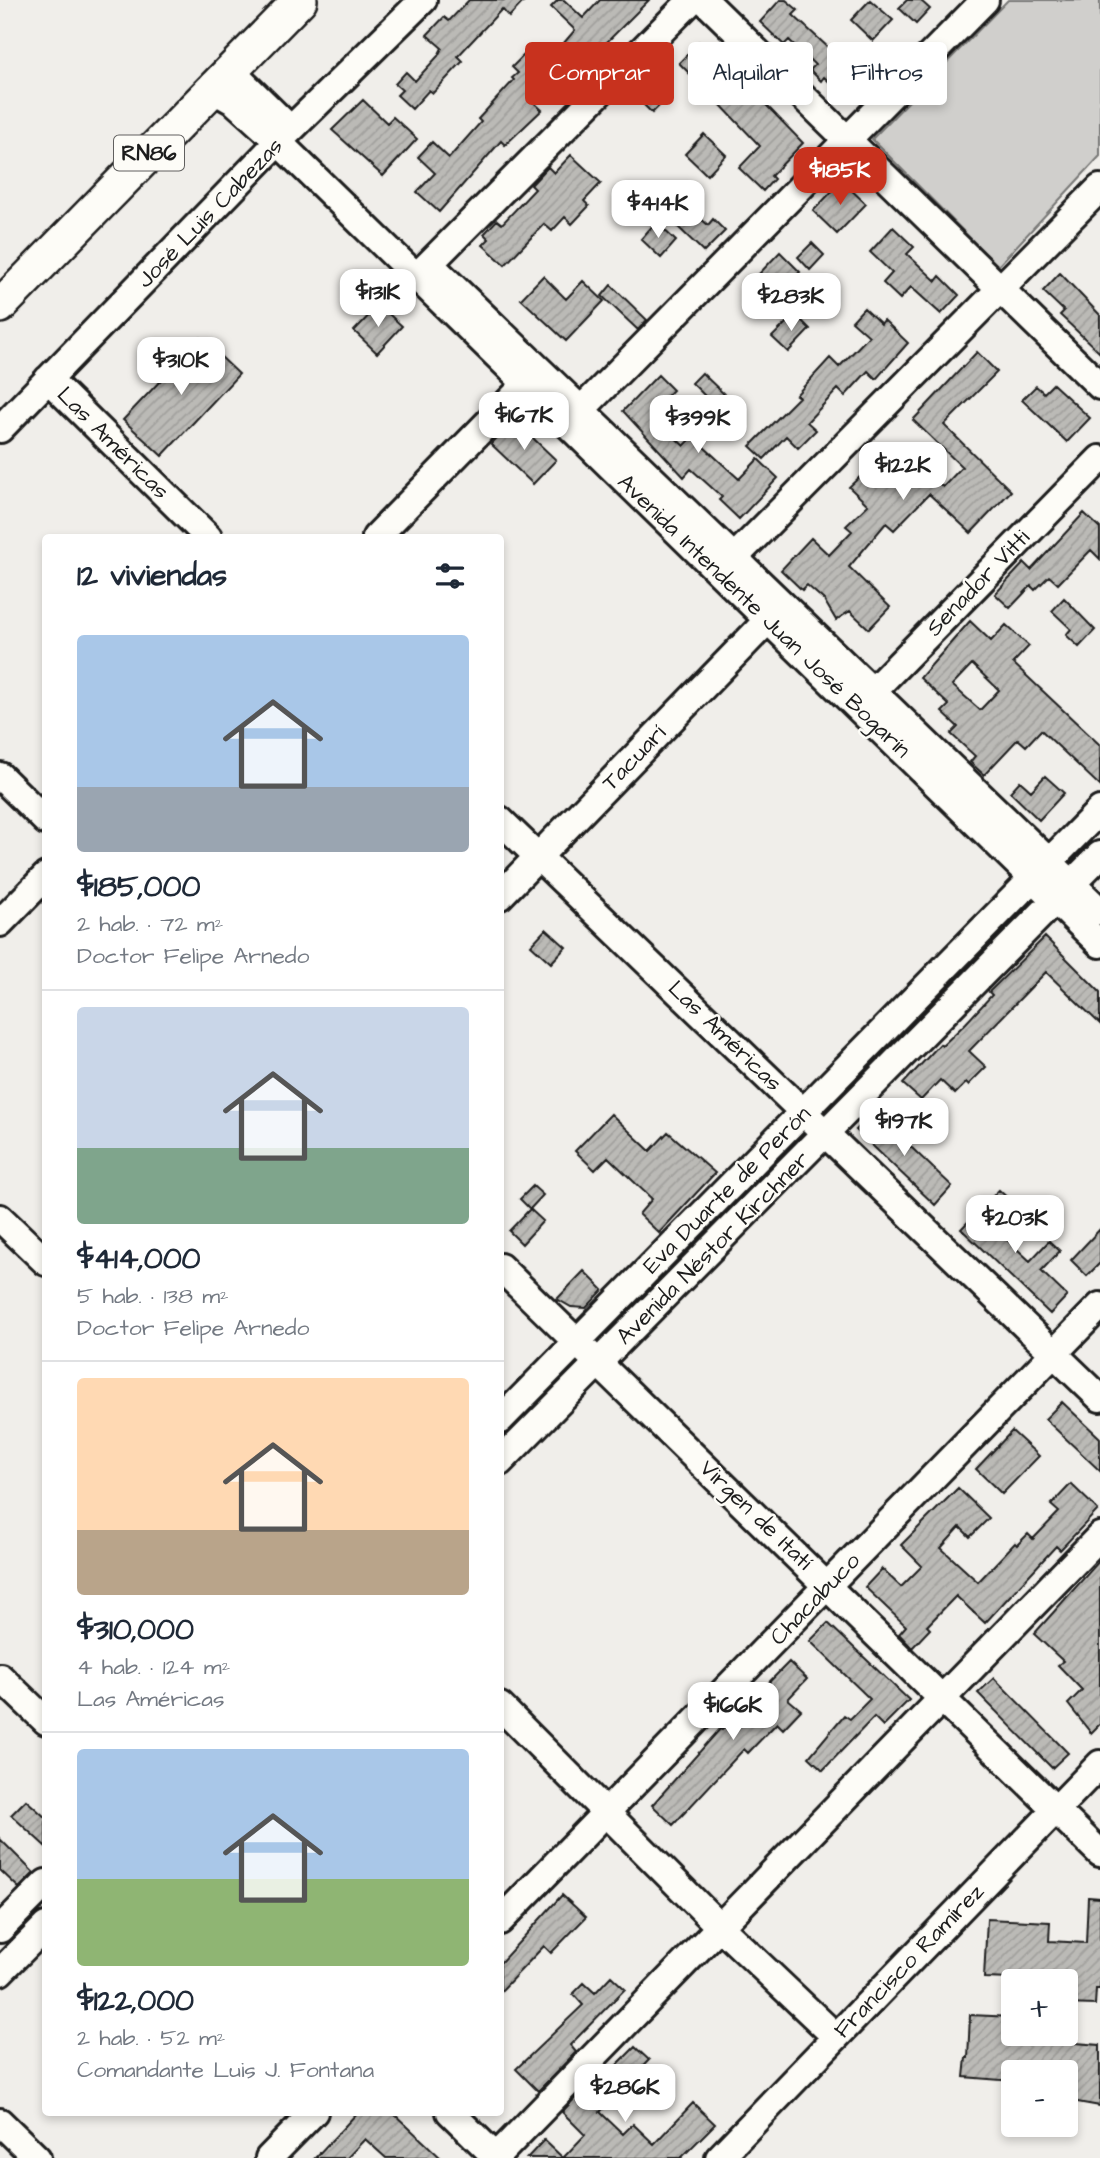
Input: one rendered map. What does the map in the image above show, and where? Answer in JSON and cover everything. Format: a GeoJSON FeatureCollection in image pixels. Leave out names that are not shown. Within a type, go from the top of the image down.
{"type":"FeatureCollection","features":[{"type":"Feature","properties":{"kind":"main road","name":"RN86"},"geometry":{"type":"LineString","coordinates":[[0,306],[300,0]]}},
{"type":"Feature","properties":{"kind":"street","name":"José Luis Cabezas"},"geometry":{"type":"LineString","coordinates":[[0,429],[285,136],[423,0]]}},
{"type":"Feature","properties":{"kind":"street"},"geometry":{"type":"LineString","coordinates":[[423,271],[692,0]]}},
{"type":"Feature","properties":{"kind":"street"},"geometry":{"type":"LineString","coordinates":[[705,0],[1100,386]]}},
{"type":"Feature","properties":{"kind":"street"},"geometry":{"type":"LineString","coordinates":[[574,417],[849,141],[985,0]]}},
{"type":"Feature","properties":{"kind":"street","name":"Avenida Intendente Juan José Bogarín"},"geometry":{"type":"LineString","coordinates":[[221,80],[235,102],[285,136],[1064,892],[1100,944]]}},
{"type":"Feature","properties":{"kind":"street"},"geometry":{"type":"LineString","coordinates":[[727,566],[1100,188]]}},
{"type":"Feature","properties":{"kind":"street","name":"Avenida Intendente Juan José Bogarín"},"geometry":{"type":"LineString","coordinates":[[423,271],[526,384],[574,417]]}},
{"type":"Feature","properties":{"kind":"street","name":"Las Américas"},"geometry":{"type":"LineString","coordinates":[[48,379],[205,534]]}},
{"type":"Feature","properties":{"kind":"street"},"geometry":{"type":"LineString","coordinates":[[379,534],[526,384]]}},
{"type":"Feature","properties":{"kind":"street","name":"Senador Vitti"},"geometry":{"type":"LineString","coordinates":[[864,699],[1100,459]]}},
{"type":"Feature","properties":{"kind":"street","name":"Avenida Intendente Juan José Bogarín"},"geometry":{"type":"LineString","coordinates":[[727,566],[768,620],[864,699]]}},
{"type":"Feature","properties":{"kind":"street","name":"Tacuarí"},"geometry":{"type":"LineString","coordinates":[[504,892],[768,620]]}},
{"type":"Feature","properties":{"kind":"street"},"geometry":{"type":"LineString","coordinates":[[0,776],[42,817]]}},
{"type":"Feature","properties":{"kind":"street","name":"Eva Duarte de Perón"},"geometry":{"type":"LineString","coordinates":[[504,1416],[1100,810]]}},
{"type":"Feature","properties":{"kind":"street","name":"Las Américas"},"geometry":{"type":"LineString","coordinates":[[504,824],[1100,1398]]}},
{"type":"Feature","properties":{"kind":"street"},"geometry":{"type":"LineString","coordinates":[[1064,892],[1100,855]]}},
{"type":"Feature","properties":{"kind":"street"},"geometry":{"type":"LineString","coordinates":[[0,923],[42,880]]}},
{"type":"Feature","properties":{"kind":"street","name":"Avenida Intendente Juan José Bogarín"},"geometry":{"type":"LineString","coordinates":[[1064,892],[1100,911]]}},
{"type":"Feature","properties":{"kind":"street","name":"Avenida Néstor Kirchner"},"geometry":{"type":"LineString","coordinates":[[504,1458],[1064,892]]}},
{"type":"Feature","properties":{"kind":"street"},"geometry":{"type":"LineString","coordinates":[[0,1218],[42,1258]]}},
{"type":"Feature","properties":{"kind":"street","name":"Virgen de Itatí"},"geometry":{"type":"LineString","coordinates":[[504,1272],[600,1362],[1100,1853]]}},
{"type":"Feature","properties":{"kind":"street","name":"Chacabuco"},"geometry":{"type":"LineString","coordinates":[[504,1917],[1100,1306]]}},
{"type":"Feature","properties":{"kind":"street"},"geometry":{"type":"LineString","coordinates":[[454,2116],[496,2158],[1100,1536]]}},
{"type":"Feature","properties":{"kind":"street"},"geometry":{"type":"LineString","coordinates":[[0,1677],[42,1717]]}},
{"type":"Feature","properties":{"kind":"street"},"geometry":{"type":"LineString","coordinates":[[504,1710],[720,1927],[836,2037]]}},
{"type":"Feature","properties":{"kind":"street","name":"Francisco Ramírez"},"geometry":{"type":"LineString","coordinates":[[719,2158],[1100,1764]]}},
{"type":"Feature","properties":{"kind":"street"},"geometry":{"type":"LineString","coordinates":[[0,1930],[42,1887]]}},
{"type":"Feature","properties":{"kind":"street"},"geometry":{"type":"LineString","coordinates":[[0,1972],[42,1930]]}},
{"type":"Feature","properties":{"kind":"street"},"geometry":{"type":"LineString","coordinates":[[270,2158],[310,2116]]}},
{"type":"Feature","properties":{"kind":"street"},"geometry":{"type":"LineString","coordinates":[[0,2122],[37,2158]]}},
{"type":"Feature","properties":{"kind":"shaded area"},"geometry":{"type":"Polygon","coordinates":[[[1008,0],[1100,0],[1100,156],[998,266],[872,139],[905,105],[947,105],[947,62],[1008,0]]]}},
{"type":"Feature","properties":{"kind":"building"},"geometry":{"type":"Polygon","coordinates":[[[469,0],[525,0],[509,17],[502,9],[458,56],[463,61],[433,93],[429,90],[412,109],[397,95],[402,90],[395,84],[406,72],[415,81],[438,56],[442,48],[427,35],[444,17],[449,21],[469,0]]]}},
{"type":"Feature","properties":{"kind":"building"},"geometry":{"type":"Polygon","coordinates":[[[558,0],[564,0],[583,18],[600,0],[649,0],[607,42],[565,42],[575,30],[551,7],[558,0]]]}},
{"type":"Feature","properties":{"kind":"building"},"geometry":{"type":"Polygon","coordinates":[[[780,0],[786,0],[798,10],[793,15],[827,46],[827,80],[824,77],[821,81],[813,73],[813,42],[781,42],[760,22],[780,0]]]}},
{"type":"Feature","properties":{"kind":"building"},"geometry":{"type":"Polygon","coordinates":[[[870,0],[893,20],[873,41],[851,20],[870,0]]]}},
{"type":"Feature","properties":{"kind":"building"},"geometry":{"type":"Polygon","coordinates":[[[907,0],[920,0],[930,9],[916,24],[899,8],[907,0]]]}},
{"type":"Feature","properties":{"kind":"building"},"geometry":{"type":"Polygon","coordinates":[[[525,54],[525,105],[537,105],[542,110],[505,145],[501,141],[439,212],[417,192],[435,173],[418,157],[432,142],[449,158],[481,122],[478,119],[514,80],[512,78],[518,73],[512,67],[525,54]]]}},
{"type":"Feature","properties":{"kind":"building"},"geometry":{"type":"Polygon","coordinates":[[[688,54],[688,72],[679,63],[688,54]]]}},
{"type":"Feature","properties":{"kind":"building"},"geometry":{"type":"Polygon","coordinates":[[[363,100],[387,123],[393,117],[417,139],[383,176],[332,130],[363,100]]]}},
{"type":"Feature","properties":{"kind":"building"},"geometry":{"type":"Polygon","coordinates":[[[644,105],[660,105],[652,113],[644,105]]]}},
{"type":"Feature","properties":{"kind":"building"},"geometry":{"type":"Polygon","coordinates":[[[721,105],[766,105],[803,143],[771,176],[774,179],[763,191],[739,168],[760,146],[721,105]]]}},
{"type":"Feature","properties":{"kind":"building"},"geometry":{"type":"Polygon","coordinates":[[[704,134],[726,155],[707,175],[685,154],[704,134]]]}},
{"type":"Feature","properties":{"kind":"building"},"geometry":{"type":"Polygon","coordinates":[[[571,155],[601,183],[584,201],[589,206],[572,224],[565,217],[552,231],[544,224],[505,265],[483,245],[489,239],[484,234],[497,220],[502,224],[535,189],[531,185],[548,167],[554,173],[571,155]]]}},
{"type":"Feature","properties":{"kind":"building"},"geometry":{"type":"Polygon","coordinates":[[[842,181],[866,204],[837,234],[813,211],[842,181]]]}},
{"type":"Feature","properties":{"kind":"building"},"geometry":{"type":"Polygon","coordinates":[[[692,211],[708,225],[713,219],[725,231],[704,252],[678,227],[692,211]]]}},
{"type":"Feature","properties":{"kind":"building"},"geometry":{"type":"Polygon","coordinates":[[[656,222],[676,241],[661,258],[641,239],[656,222]]]}},
{"type":"Feature","properties":{"kind":"building"},"geometry":{"type":"Polygon","coordinates":[[[893,227],[914,247],[907,254],[936,281],[940,276],[959,295],[941,314],[911,287],[900,299],[883,283],[892,273],[870,252],[893,227]]]}},
{"type":"Feature","properties":{"kind":"building"},"geometry":{"type":"Polygon","coordinates":[[[812,243],[824,255],[810,270],[798,257],[812,243]]]}},
{"type":"Feature","properties":{"kind":"building"},"geometry":{"type":"Polygon","coordinates":[[[780,252],[800,272],[778,294],[758,275],[780,252]]]}},
{"type":"Feature","properties":{"kind":"building"},"geometry":{"type":"Polygon","coordinates":[[[1060,273],[1100,315],[1100,353],[1060,315],[1064,311],[1043,291],[1060,273]]]}},
{"type":"Feature","properties":{"kind":"building"},"geometry":{"type":"Polygon","coordinates":[[[543,276],[566,299],[583,281],[604,301],[566,341],[521,299],[543,276]]]}},
{"type":"Feature","properties":{"kind":"building"},"geometry":{"type":"Polygon","coordinates":[[[611,285],[647,320],[638,330],[602,296],[611,285]]]}},
{"type":"Feature","properties":{"kind":"building"},"geometry":{"type":"Polygon","coordinates":[[[379,305],[402,326],[377,353],[354,331],[379,305]]]}},
{"type":"Feature","properties":{"kind":"building"},"geometry":{"type":"Polygon","coordinates":[[[864,308],[881,324],[884,320],[908,343],[876,379],[868,371],[845,396],[838,389],[807,422],[816,430],[798,448],[786,436],[764,459],[750,446],[799,397],[796,395],[830,358],[839,367],[869,336],[852,321],[864,308]]]}},
{"type":"Feature","properties":{"kind":"building"},"geometry":{"type":"Polygon","coordinates":[[[795,314],[810,329],[788,352],[772,337],[795,314]]]}},
{"type":"Feature","properties":{"kind":"building"},"geometry":{"type":"Polygon","coordinates":[[[201,338],[239,374],[162,456],[123,420],[201,338]]]}},
{"type":"Feature","properties":{"kind":"building"},"geometry":{"type":"Polygon","coordinates":[[[977,352],[997,372],[944,425],[1011,491],[971,533],[929,494],[894,530],[886,523],[849,567],[890,607],[869,629],[850,611],[836,620],[824,600],[807,585],[802,590],[781,570],[811,538],[829,555],[852,531],[846,526],[868,505],[849,487],[896,443],[943,487],[962,467],[913,420],[977,352]]]}},
{"type":"Feature","properties":{"kind":"building"},"geometry":{"type":"Polygon","coordinates":[[[702,373],[724,394],[714,405],[692,383],[702,373]]]}},
{"type":"Feature","properties":{"kind":"building"},"geometry":{"type":"Polygon","coordinates":[[[658,375],[673,390],[650,414],[684,446],[693,437],[739,479],[758,459],[778,478],[739,519],[719,500],[722,497],[691,469],[684,477],[623,411],[658,375]]]}},
{"type":"Feature","properties":{"kind":"building"},"geometry":{"type":"Polygon","coordinates":[[[1053,384],[1090,418],[1067,442],[1022,400],[1036,386],[1044,393],[1053,384]]]}},
{"type":"Feature","properties":{"kind":"building"},"geometry":{"type":"Polygon","coordinates":[[[514,420],[556,460],[533,484],[491,444],[514,420]]]}},
{"type":"Feature","properties":{"kind":"building"},"geometry":{"type":"Polygon","coordinates":[[[1084,513],[1100,528],[1100,559],[1091,550],[1058,584],[1049,576],[1035,590],[1031,586],[1010,608],[995,594],[1024,563],[1031,570],[1084,513]]]}},
{"type":"Feature","properties":{"kind":"building"},"geometry":{"type":"Polygon","coordinates":[[[1064,598],[1095,630],[1079,647],[1066,635],[1071,629],[1052,611],[1064,598]]]}},
{"type":"Feature","properties":{"kind":"building"},"geometry":{"type":"Polygon","coordinates":[[[970,621],[991,641],[1006,625],[1029,646],[1013,663],[1100,745],[1100,786],[1041,730],[1026,746],[1018,739],[984,775],[970,762],[975,756],[951,734],[958,727],[942,712],[949,705],[920,678],[970,621]],[[972,664],[952,685],[980,710],[999,690],[972,664]]]}},
{"type":"Feature","properties":{"kind":"building"},"geometry":{"type":"Polygon","coordinates":[[[1045,776],[1064,793],[1039,820],[1010,792],[1020,781],[1031,791],[1045,776]]]}},
{"type":"Feature","properties":{"kind":"building"},"geometry":{"type":"Polygon","coordinates":[[[546,929],[566,947],[551,963],[531,945],[546,929]]]}},
{"type":"Feature","properties":{"kind":"building"},"geometry":{"type":"Polygon","coordinates":[[[1045,937],[1100,992],[1100,1024],[1046,972],[969,1051],[986,1067],[955,1094],[940,1080],[921,1100],[903,1084],[940,1044],[942,1046],[966,1023],[992,995],[989,992],[1045,937]]]}},
{"type":"Feature","properties":{"kind":"building"},"geometry":{"type":"Polygon","coordinates":[[[874,1112],[952,1186],[935,1205],[856,1130],[874,1112]]]}},
{"type":"Feature","properties":{"kind":"building"},"geometry":{"type":"Polygon","coordinates":[[[611,1114],[650,1151],[668,1132],[715,1173],[659,1233],[639,1214],[652,1199],[608,1157],[595,1170],[575,1151],[611,1114]]]}},
{"type":"Feature","properties":{"kind":"building"},"geometry":{"type":"Polygon","coordinates":[[[533,1186],[543,1195],[530,1209],[520,1199],[533,1186]]]}},
{"type":"Feature","properties":{"kind":"building"},"geometry":{"type":"Polygon","coordinates":[[[999,1190],[1011,1201],[990,1224],[1030,1261],[1049,1241],[1060,1251],[1041,1271],[1067,1296],[1050,1314],[961,1229],[999,1190]]]}},
{"type":"Feature","properties":{"kind":"building"},"geometry":{"type":"Polygon","coordinates":[[[530,1209],[543,1221],[522,1244],[509,1231],[530,1209]]]}},
{"type":"Feature","properties":{"kind":"building"},"geometry":{"type":"Polygon","coordinates":[[[1100,1229],[1100,1263],[1087,1276],[1071,1260],[1100,1229]]]}},
{"type":"Feature","properties":{"kind":"building"},"geometry":{"type":"Polygon","coordinates":[[[584,1271],[603,1290],[586,1308],[571,1307],[557,1299],[584,1271]]]}},
{"type":"Feature","properties":{"kind":"building"},"geometry":{"type":"Polygon","coordinates":[[[1062,1402],[1100,1438],[1100,1471],[1045,1419],[1062,1402]]]}},
{"type":"Feature","properties":{"kind":"building"},"geometry":{"type":"Polygon","coordinates":[[[1012,1431],[1039,1456],[1002,1494],[976,1469],[1012,1431]]]}},
{"type":"Feature","properties":{"kind":"building"},"geometry":{"type":"Polygon","coordinates":[[[1071,1484],[1098,1510],[1060,1550],[1056,1546],[985,1623],[956,1596],[927,1626],[930,1629],[912,1648],[899,1634],[906,1626],[865,1587],[882,1569],[901,1587],[922,1566],[901,1545],[958,1488],[989,1518],[970,1537],[960,1527],[941,1548],[978,1582],[1015,1543],[1017,1545],[1028,1534],[1033,1539],[1059,1512],[1051,1505],[1071,1484]]]}},
{"type":"Feature","properties":{"kind":"building"},"geometry":{"type":"Polygon","coordinates":[[[1100,1560],[1100,1724],[1091,1733],[1068,1704],[1082,1690],[1058,1665],[1063,1661],[1034,1634],[1100,1560]]]}},
{"type":"Feature","properties":{"kind":"building"},"geometry":{"type":"Polygon","coordinates":[[[828,1623],[909,1700],[883,1726],[874,1717],[823,1770],[809,1757],[844,1715],[850,1719],[870,1699],[810,1641],[828,1623]]]}},
{"type":"Feature","properties":{"kind":"building"},"geometry":{"type":"Polygon","coordinates":[[[789,1662],[807,1679],[788,1699],[801,1710],[783,1729],[777,1723],[748,1753],[744,1749],[673,1825],[652,1805],[720,1729],[722,1730],[789,1662]]]}},
{"type":"Feature","properties":{"kind":"building"},"geometry":{"type":"Polygon","coordinates":[[[994,1678],[1068,1753],[1052,1768],[978,1693],[994,1678]]]}},
{"type":"Feature","properties":{"kind":"building"},"geometry":{"type":"Polygon","coordinates":[[[26,1800],[42,1814],[42,1843],[11,1815],[26,1800]]]}},
{"type":"Feature","properties":{"kind":"building"},"geometry":{"type":"Polygon","coordinates":[[[0,1839],[34,1873],[19,1888],[0,1870],[0,1839]]]}},
{"type":"Feature","properties":{"kind":"building"},"geometry":{"type":"Polygon","coordinates":[[[562,1895],[586,1917],[551,1953],[544,1946],[504,1988],[504,1959],[562,1895]]]}},
{"type":"Feature","properties":{"kind":"building"},"geometry":{"type":"Polygon","coordinates":[[[1088,1897],[1100,1898],[1100,1989],[1096,1989],[1095,2005],[1078,2004],[1078,1969],[1001,1969],[1001,1979],[984,1978],[987,1919],[1050,1922],[1049,1941],[1086,1943],[1088,1897]]]}},
{"type":"Feature","properties":{"kind":"building"},"geometry":{"type":"Polygon","coordinates":[[[611,1976],[625,1989],[570,2045],[576,2052],[538,2091],[516,2069],[583,2005],[573,1994],[584,1983],[595,1993],[611,1976]]]}},
{"type":"Feature","properties":{"kind":"building"},"geometry":{"type":"Polygon","coordinates":[[[970,2015],[1001,2016],[1001,2046],[1100,2045],[1100,2106],[1078,2102],[1078,2060],[1001,2060],[1001,2080],[964,2077],[968,2058],[970,2015]]]}},
{"type":"Feature","properties":{"kind":"building"},"geometry":{"type":"Polygon","coordinates":[[[635,2047],[649,2060],[600,2112],[623,2134],[633,2124],[654,2144],[693,2103],[715,2124],[681,2158],[563,2158],[585,2135],[562,2112],[580,2093],[584,2097],[635,2047]]]}},
{"type":"Feature","properties":{"kind":"building"},"geometry":{"type":"Polygon","coordinates":[[[354,2116],[396,2116],[441,2158],[386,2158],[365,2139],[347,2158],[315,2158],[354,2116]]]}},
{"type":"Feature","properties":{"kind":"building"},"geometry":{"type":"Polygon","coordinates":[[[544,2140],[563,2158],[527,2158],[544,2140]]]}}]}
